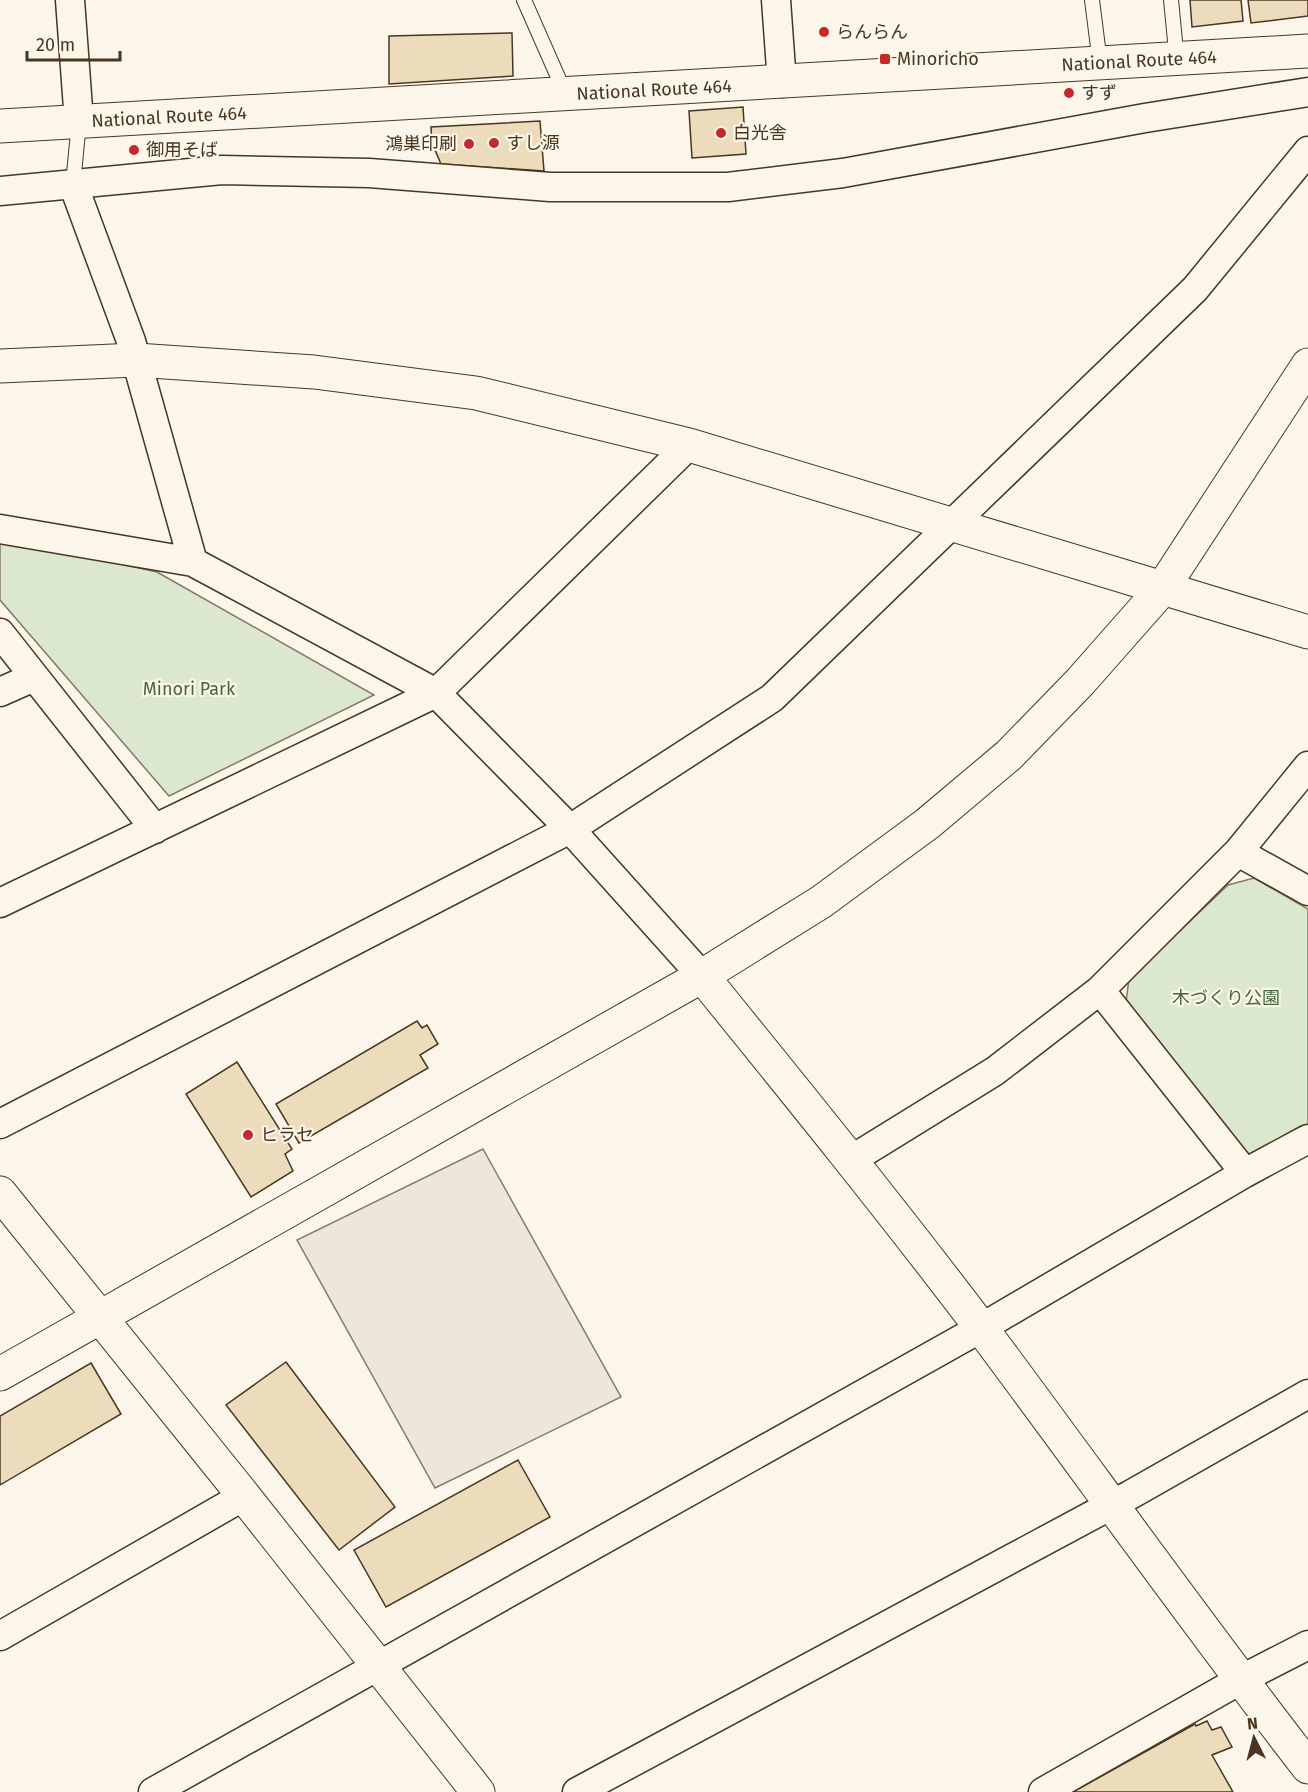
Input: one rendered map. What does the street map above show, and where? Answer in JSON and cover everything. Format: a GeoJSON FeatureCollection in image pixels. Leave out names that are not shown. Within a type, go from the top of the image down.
{"type":"FeatureCollection","features":[{"type":"Feature","properties":{"kind":"main road","name":"National Route 464"},"geometry":{"type":"LineString","coordinates":[[0,126],[782,83],[1308,51]]}},
{"type":"Feature","properties":{"kind":"main road"},"geometry":{"type":"LineString","coordinates":[[0,366],[136,360],[314,372],[476,393],[689,445],[1308,632]]}},
{"type":"Feature","properties":{"kind":"main road"},"geometry":{"type":"LineString","coordinates":[[0,1374],[702,976],[820,902],[927,824],[1009,755],[1080,682],[1162,589],[1308,365]]}},
{"type":"Feature","properties":{"kind":"main road"},"geometry":{"type":"LineString","coordinates":[[702,976],[851,1160],[981,1328],[1240,1680],[1308,1767]]}},
{"type":"Feature","properties":{"kind":"main road"},"geometry":{"type":"LineString","coordinates":[[0,1193],[478,1792]]}},
{"type":"Feature","properties":{"kind":"street"},"geometry":{"type":"LineString","coordinates":[[70,0],[79,122]]}},
{"type":"Feature","properties":{"kind":"street"},"geometry":{"type":"LineString","coordinates":[[776,0],[782,83]]}},
{"type":"Feature","properties":{"kind":"street"},"geometry":{"type":"LineString","coordinates":[[0,191],[222,170],[369,173],[550,187],[728,187],[843,173],[1145,118],[1308,92]]}},
{"type":"Feature","properties":{"kind":"street"},"geometry":{"type":"LineString","coordinates":[[0,1124],[570,829],[772,698],[1195,289],[1308,150]]}},
{"type":"Feature","properties":{"kind":"street"},"geometry":{"type":"LineString","coordinates":[[73,184],[136,360],[193,562]]}},
{"type":"Feature","properties":{"kind":"street"},"geometry":{"type":"LineString","coordinates":[[0,903],[436,693],[689,445]]}},
{"type":"Feature","properties":{"kind":"street"},"geometry":{"type":"LineString","coordinates":[[0,529],[193,562],[436,693],[570,829],[702,976]]}},
{"type":"Feature","properties":{"kind":"street"},"geometry":{"type":"LineString","coordinates":[[0,633],[155,829]]}},
{"type":"Feature","properties":{"kind":"street"},"geometry":{"type":"LineString","coordinates":[[0,692],[34,677]]}},
{"type":"Feature","properties":{"kind":"street"},"geometry":{"type":"LineString","coordinates":[[851,1160],[995,1071],[1100,990],[1239,852],[1308,766]]}},
{"type":"Feature","properties":{"kind":"street"},"geometry":{"type":"LineString","coordinates":[[1239,852],[1308,891]]}},
{"type":"Feature","properties":{"kind":"street"},"geometry":{"type":"LineString","coordinates":[[1100,990],[1245,1173]]}},
{"type":"Feature","properties":{"kind":"street"},"geometry":{"type":"LineString","coordinates":[[153,1792],[981,1328],[1245,1173],[1308,1139]]}},
{"type":"Feature","properties":{"kind":"street"},"geometry":{"type":"LineString","coordinates":[[577,1792],[1112,1504],[1308,1394]]}},
{"type":"Feature","properties":{"kind":"street"},"geometry":{"type":"LineString","coordinates":[[0,1636],[244,1496]]}},
{"type":"Feature","properties":{"kind":"street"},"geometry":{"type":"LineString","coordinates":[[1043,1792],[1240,1680],[1308,1645]]}},
{"type":"Feature","properties":{"kind":"lane"},"geometry":{"type":"LineString","coordinates":[[524,0],[566,95]]}},
{"type":"Feature","properties":{"kind":"lane"},"geometry":{"type":"LineString","coordinates":[[1092,0],[1100,63]]}},
{"type":"Feature","properties":{"kind":"lane"},"geometry":{"type":"LineString","coordinates":[[1171,0],[1176,51],[1308,41]]}},
{"type":"Feature","properties":{"kind":"lane"},"geometry":{"type":"LineString","coordinates":[[73,184],[79,122]]}},
{"type":"Feature","properties":{"kind":"green space","name":"Minori Park"},"geometry":{"type":"Polygon","coordinates":[[[0,538],[157,572],[374,695],[169,796],[0,600],[0,538]]]}},
{"type":"Feature","properties":{"kind":"green space","name":"木づくり公園"},"geometry":{"type":"Polygon","coordinates":[[[1254,878],[1308,909],[1308,1126],[1248,1159],[1126,1002],[1129,979],[1228,885],[1254,878]]]}},
{"type":"Feature","properties":{"kind":"shaded area"},"geometry":{"type":"Polygon","coordinates":[[[483,1149],[621,1397],[435,1488],[297,1240],[483,1149]]]}},
{"type":"Feature","properties":{"kind":"building"},"geometry":{"type":"Polygon","coordinates":[[[1190,0],[1241,0],[1243,21],[1192,27],[1190,0]]]}},
{"type":"Feature","properties":{"kind":"building"},"geometry":{"type":"Polygon","coordinates":[[[1248,0],[1308,0],[1308,16],[1251,23],[1248,0]]]}},
{"type":"Feature","properties":{"kind":"building"},"geometry":{"type":"Polygon","coordinates":[[[512,33],[513,76],[389,84],[389,36],[512,33]]]}},
{"type":"Feature","properties":{"kind":"building"},"geometry":{"type":"Polygon","coordinates":[[[743,107],[746,154],[692,158],[689,111],[743,107]]]}},
{"type":"Feature","properties":{"kind":"building"},"geometry":{"type":"Polygon","coordinates":[[[540,121],[544,171],[441,164],[432,143],[431,127],[540,121]]]}},
{"type":"Feature","properties":{"kind":"building"},"geometry":{"type":"Polygon","coordinates":[[[417,1021],[422,1028],[427,1025],[438,1044],[420,1055],[428,1068],[299,1143],[276,1104],[417,1021]]]}},
{"type":"Feature","properties":{"kind":"building"},"geometry":{"type":"Polygon","coordinates":[[[237,1062],[292,1149],[285,1154],[293,1171],[251,1197],[186,1094],[237,1062]]]}},
{"type":"Feature","properties":{"kind":"building"},"geometry":{"type":"Polygon","coordinates":[[[286,1362],[395,1507],[339,1550],[226,1405],[286,1362]]]}},
{"type":"Feature","properties":{"kind":"building"},"geometry":{"type":"Polygon","coordinates":[[[91,1363],[121,1414],[0,1485],[0,1416],[91,1363]]]}},
{"type":"Feature","properties":{"kind":"building"},"geometry":{"type":"Polygon","coordinates":[[[518,1460],[550,1517],[386,1607],[354,1550],[518,1460]]]}},
{"type":"Feature","properties":{"kind":"building"},"geometry":{"type":"Polygon","coordinates":[[[1207,1721],[1212,1730],[1221,1727],[1232,1747],[1212,1755],[1233,1792],[1073,1792],[1195,1724],[1196,1726],[1207,1721]]]}},
{"type":"Feature","properties":{"kind":"place","name":"らんらん"},"geometry":{"type":"Point","coordinates":[824,32]}},
{"type":"Feature","properties":{"kind":"place","name":"Minoricho"},"geometry":{"type":"Point","coordinates":[885,59]}},
{"type":"Feature","properties":{"kind":"place","name":"すず"},"geometry":{"type":"Point","coordinates":[1069,93]}},
{"type":"Feature","properties":{"kind":"place","name":"白光舎"},"geometry":{"type":"Point","coordinates":[721,133]}},
{"type":"Feature","properties":{"kind":"place","name":"すし源"},"geometry":{"type":"Point","coordinates":[494,143]}},
{"type":"Feature","properties":{"kind":"place","name":"鴻巣印刷"},"geometry":{"type":"Point","coordinates":[469,144]}},
{"type":"Feature","properties":{"kind":"place","name":"御用そば"},"geometry":{"type":"Point","coordinates":[134,150]}},
{"type":"Feature","properties":{"kind":"place","name":"ヒラセ"},"geometry":{"type":"Point","coordinates":[248,1135]}}]}
